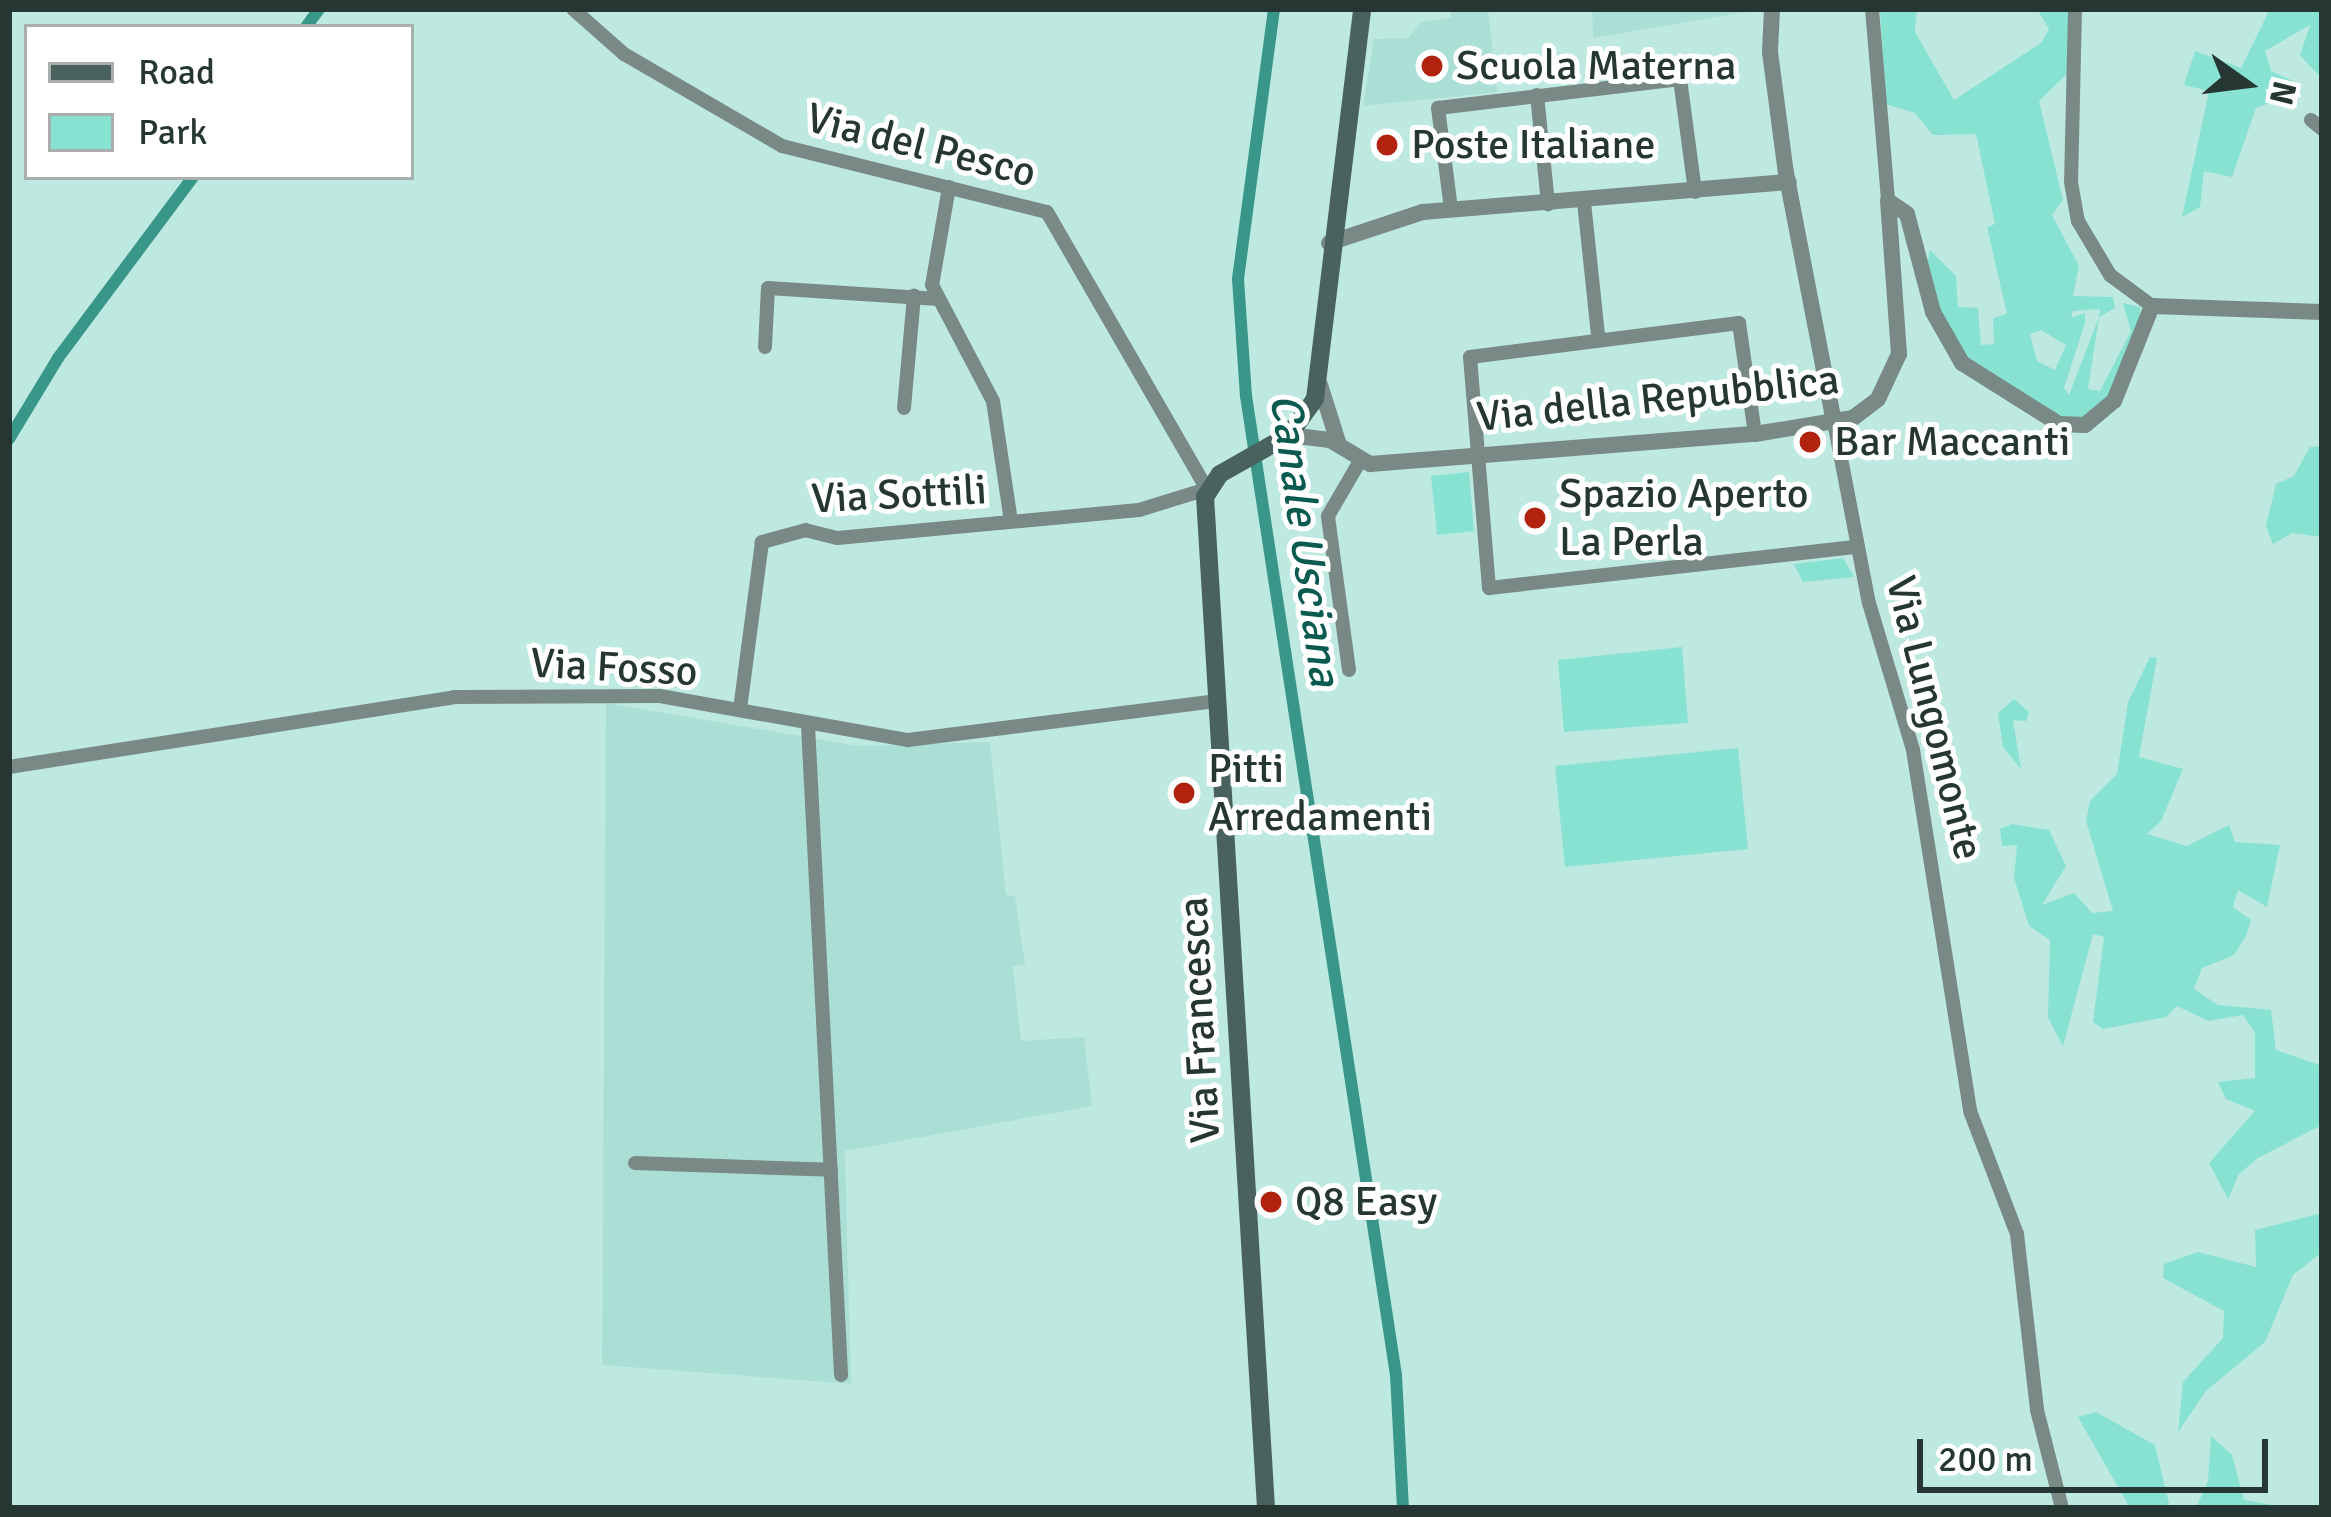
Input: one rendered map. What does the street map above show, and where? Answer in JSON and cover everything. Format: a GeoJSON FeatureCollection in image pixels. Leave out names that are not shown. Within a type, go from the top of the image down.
{"type":"FeatureCollection","features":[{"type":"Feature","properties":{"kind":"main road"},"geometry":{"type":"LineString","coordinates":[[1213,481],[1289,435],[1305,417],[1319,381],[1329,243],[1362,9]]}},
{"type":"Feature","properties":{"kind":"main road","name":"Via Francesca"},"geometry":{"type":"LineString","coordinates":[[1213,481],[1216,700],[1266,1508]]}},
{"type":"Feature","properties":{"kind":"street","name":"Via del Pesco"},"geometry":{"type":"LineString","coordinates":[[573,9],[624,53],[782,146],[1020,201],[1058,224],[1213,481]]}},
{"type":"Feature","properties":{"kind":"street","name":"Via Lungomonte"},"geometry":{"type":"LineString","coordinates":[[1772,9],[1770,52],[1787,178],[1857,547],[1912,750],[1970,1111],[2017,1234],[2037,1410],[2062,1508]]}},
{"type":"Feature","properties":{"kind":"street","name":"Via della Repubblica"},"geometry":{"type":"LineString","coordinates":[[1360,461],[1755,434],[1834,422],[1874,405],[1899,354],[1872,9]]}},
{"type":"Feature","properties":{"kind":"street"},"geometry":{"type":"LineString","coordinates":[[2075,9],[2071,182],[2078,221],[2110,275],[2152,306],[2322,312]]}},
{"type":"Feature","properties":{"kind":"street"},"geometry":{"type":"LineString","coordinates":[[1451,209],[1438,108],[1680,79],[1695,192]]}},
{"type":"Feature","properties":{"kind":"street"},"geometry":{"type":"LineString","coordinates":[[1537,94],[1548,204]]}},
{"type":"Feature","properties":{"kind":"street"},"geometry":{"type":"LineString","coordinates":[[1329,243],[1451,209],[1695,192],[1787,178]]}},
{"type":"Feature","properties":{"kind":"street"},"geometry":{"type":"LineString","coordinates":[[949,187],[932,285],[993,401],[1011,522]]}},
{"type":"Feature","properties":{"kind":"street"},"geometry":{"type":"LineString","coordinates":[[1888,201],[1907,214],[1951,348],[1983,381],[2047,420],[2085,425],[2103,413],[2152,306]]}},
{"type":"Feature","properties":{"kind":"street"},"geometry":{"type":"LineString","coordinates":[[1584,202],[1598,335]]}},
{"type":"Feature","properties":{"kind":"street"},"geometry":{"type":"LineString","coordinates":[[765,347],[768,288],[938,299]]}},
{"type":"Feature","properties":{"kind":"street"},"geometry":{"type":"LineString","coordinates":[[904,408],[914,295]]}},
{"type":"Feature","properties":{"kind":"street"},"geometry":{"type":"LineString","coordinates":[[1755,434],[1739,323],[1598,335],[1470,356],[1490,588],[1857,547]]}},
{"type":"Feature","properties":{"kind":"street"},"geometry":{"type":"LineString","coordinates":[[1319,381],[1334,439]]}},
{"type":"Feature","properties":{"kind":"street"},"geometry":{"type":"LineString","coordinates":[[1305,417],[1360,461],[1328,516],[1349,670]]}},
{"type":"Feature","properties":{"kind":"street"},"geometry":{"type":"LineString","coordinates":[[1289,435],[1334,439]]}},
{"type":"Feature","properties":{"kind":"street","name":"Via Sottili"},"geometry":{"type":"LineString","coordinates":[[740,710],[762,542],[806,530],[837,538],[1139,510],[1213,481]]}},
{"type":"Feature","properties":{"kind":"street","name":"Via Fosso"},"geometry":{"type":"LineString","coordinates":[[9,767],[454,697],[660,696],[908,740],[1216,700]]}},
{"type":"Feature","properties":{"kind":"street"},"geometry":{"type":"LineString","coordinates":[[808,725],[841,1375]]}},
{"type":"Feature","properties":{"kind":"street"},"geometry":{"type":"LineString","coordinates":[[634,1162],[831,1170]]}},
{"type":"Feature","properties":{"kind":"shaded area","name":"Scuola Materna"},"geometry":{"type":"Polygon","coordinates":[[[1450,9],[1488,9],[1497,92],[1363,106],[1374,39],[1408,38],[1422,22],[1451,18],[1450,9]]]}},
{"type":"Feature","properties":{"kind":"shaded area"},"geometry":{"type":"Polygon","coordinates":[[[1592,9],[1764,9],[1593,38],[1592,9]]]}},
{"type":"Feature","properties":{"kind":"shaded area"},"geometry":{"type":"Polygon","coordinates":[[[606,703],[858,746],[990,742],[1006,895],[1015,896],[1025,965],[1013,966],[1021,1041],[1084,1037],[1092,1106],[845,1151],[851,1384],[602,1365],[606,703]]]}},
{"type":"Feature","properties":{"kind":"green space"},"geometry":{"type":"Polygon","coordinates":[[[1880,9],[1917,9],[1915,32],[1954,100],[2041,43],[2049,29],[2037,9],[2072,9],[2069,72],[2039,101],[2063,200],[2052,215],[2079,266],[2073,296],[2113,297],[2115,308],[2099,317],[2088,389],[2100,391],[2131,331],[2123,303],[2140,307],[2141,316],[2111,394],[2082,420],[2063,418],[1966,357],[1946,327],[1926,267],[1930,250],[1956,276],[1958,307],[1978,308],[1981,345],[1994,344],[1993,318],[2007,314],[1987,227],[1995,224],[1976,134],[1933,135],[1915,113],[1886,104],[1880,9]],[[2100,309],[2073,311],[2071,318],[2085,313],[2085,323],[2064,388],[2069,395],[2100,309]],[[2041,330],[2030,334],[2037,361],[2055,370],[2066,345],[2041,330]]]}},
{"type":"Feature","properties":{"kind":"green space"},"geometry":{"type":"Polygon","coordinates":[[[2270,9],[2322,9],[2322,79],[2300,55],[2310,25],[2265,51],[2271,71],[2293,81],[2289,96],[2256,108],[2232,177],[2204,171],[2200,207],[2182,217],[2209,91],[2184,85],[2195,51],[2241,68],[2270,9]]]}},
{"type":"Feature","properties":{"kind":"green space"},"geometry":{"type":"Polygon","coordinates":[[[2322,446],[2322,537],[2292,533],[2273,544],[2266,526],[2276,484],[2294,476],[2310,447],[2322,446]]]}},
{"type":"Feature","properties":{"kind":"green space"},"geometry":{"type":"Polygon","coordinates":[[[1469,472],[1474,531],[1437,535],[1431,476],[1469,472]]]}},
{"type":"Feature","properties":{"kind":"green space"},"geometry":{"type":"Polygon","coordinates":[[[1843,558],[1854,577],[1803,582],[1794,564],[1843,558]]]}},
{"type":"Feature","properties":{"kind":"green space"},"geometry":{"type":"Polygon","coordinates":[[[1682,647],[1688,723],[1564,732],[1558,660],[1682,647]]]}},
{"type":"Feature","properties":{"kind":"green space"},"geometry":{"type":"Polygon","coordinates":[[[2150,657],[2157,658],[2139,757],[2183,769],[2161,821],[2147,834],[2187,846],[2229,825],[2235,842],[2280,845],[2267,907],[2238,890],[2233,907],[2251,920],[2246,936],[2234,955],[2202,968],[2194,989],[2218,1005],[2271,1010],[2276,1050],[2322,1066],[2322,1125],[2258,1158],[2239,1174],[2228,1199],[2209,1163],[2255,1111],[2226,1099],[2218,1082],[2255,1078],[2255,1033],[2243,1015],[2208,1021],[2177,1006],[2166,1017],[2103,1029],[2093,1022],[2104,937],[2093,934],[2063,1046],[2048,1018],[2050,940],[2029,926],[2014,878],[2017,845],[2002,846],[2000,829],[2012,824],[2049,830],[2066,866],[2042,905],[2074,893],[2092,913],[2113,911],[2086,821],[2090,801],[2117,774],[2128,702],[2150,657]]]}},
{"type":"Feature","properties":{"kind":"green space"},"geometry":{"type":"Polygon","coordinates":[[[2014,699],[2029,712],[2026,721],[2013,720],[2021,769],[2003,747],[1998,713],[2014,699]]]}},
{"type":"Feature","properties":{"kind":"green space"},"geometry":{"type":"Polygon","coordinates":[[[1738,748],[1748,849],[1565,867],[1555,766],[1738,748]]]}},
{"type":"Feature","properties":{"kind":"green space"},"geometry":{"type":"Polygon","coordinates":[[[2322,1213],[2322,1252],[2293,1275],[2265,1342],[2206,1391],[2178,1432],[2183,1382],[2223,1338],[2224,1311],[2163,1278],[2164,1264],[2198,1252],[2256,1267],[2255,1230],[2322,1213]]]}},
{"type":"Feature","properties":{"kind":"green space"},"geometry":{"type":"Polygon","coordinates":[[[2096,1412],[2155,1445],[2170,1508],[2130,1508],[2078,1417],[2096,1412]]]}},
{"type":"Feature","properties":{"kind":"green space"},"geometry":{"type":"Polygon","coordinates":[[[2211,1436],[2232,1455],[2244,1500],[2289,1508],[2196,1508],[2208,1481],[2211,1436]]]}},
{"type":"Feature","properties":{"kind":"waterway"},"geometry":{"type":"LineString","coordinates":[[308,24],[319,9]]}},
{"type":"Feature","properties":{"kind":"waterway","name":"Canale Usciana"},"geometry":{"type":"LineString","coordinates":[[1274,9],[1238,279],[1246,396],[1396,1375],[1403,1508]]}},
{"type":"Feature","properties":{"kind":"waterway"},"geometry":{"type":"LineString","coordinates":[[9,439],[58,358],[191,180]]}},
{"type":"Feature","properties":{"kind":"place","name":"Scuola Materna"},"geometry":{"type":"Point","coordinates":[1432,66]}},
{"type":"Feature","properties":{"kind":"place","name":"Poste Italiane"},"geometry":{"type":"Point","coordinates":[1387,145]}},
{"type":"Feature","properties":{"kind":"place","name":"Bar Maccanti"},"geometry":{"type":"Point","coordinates":[1810,442]}},
{"type":"Feature","properties":{"kind":"place","name":"Spazio Aperto La Perla"},"geometry":{"type":"Point","coordinates":[1535,518]}},
{"type":"Feature","properties":{"kind":"place","name":"Pitti Arredamenti"},"geometry":{"type":"Point","coordinates":[1184,793]}},
{"type":"Feature","properties":{"kind":"place","name":"Q8 Easy"},"geometry":{"type":"Point","coordinates":[1271,1202]}}]}
